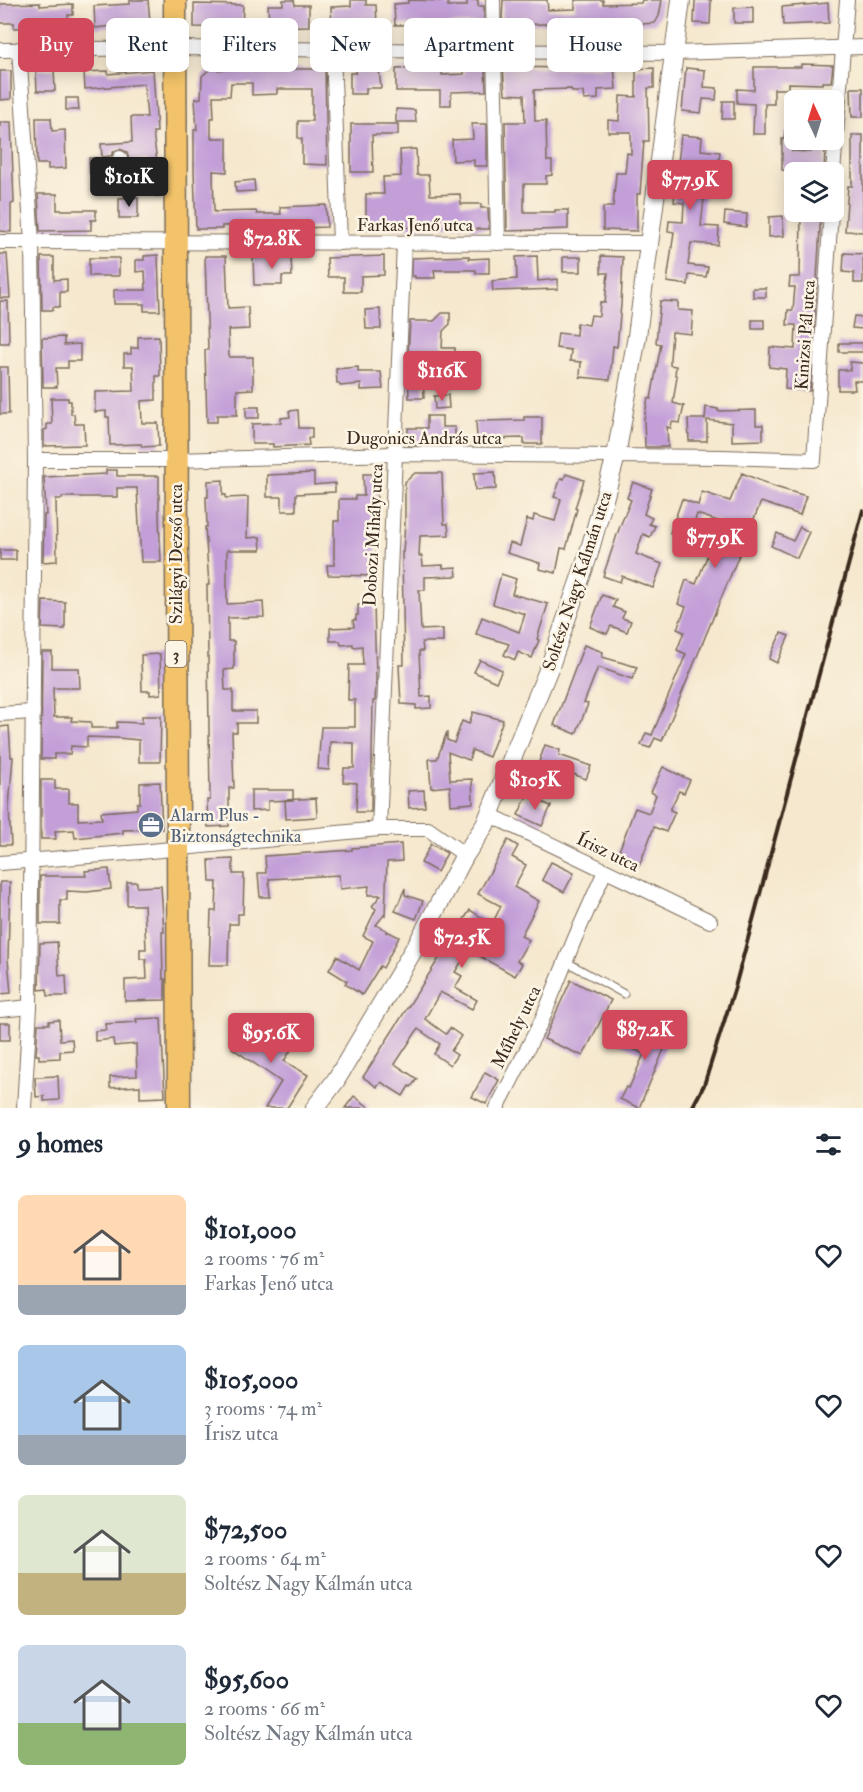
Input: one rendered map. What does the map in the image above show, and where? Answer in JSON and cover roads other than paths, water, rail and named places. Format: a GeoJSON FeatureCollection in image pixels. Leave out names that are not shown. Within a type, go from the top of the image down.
{"type":"FeatureCollection","features":[{"type":"Feature","properties":{"kind":"main road","name":"Szilágyi Dezső utca"},"geometry":{"type":"LineString","coordinates":[[175,0],[175,18]]}},
{"type":"Feature","properties":{"kind":"main road","name":"Szilágyi Dezső utca"},"geometry":{"type":"LineString","coordinates":[[174,72],[178,1108]]}},
{"type":"Feature","properties":{"kind":"street"},"geometry":{"type":"LineString","coordinates":[[492,0],[492,18]]}},
{"type":"Feature","properties":{"kind":"street","name":"Soltész Nagy Kálmán utca"},"geometry":{"type":"LineString","coordinates":[[315,1108],[336,1080],[490,815],[551,663],[588,556],[616,456],[637,336],[681,0]]}},
{"type":"Feature","properties":{"kind":"street"},"geometry":{"type":"LineString","coordinates":[[834,162],[847,0]]}},
{"type":"Feature","properties":{"kind":"street"},"geometry":{"type":"LineString","coordinates":[[535,51],[674,53],[863,47]]}},
{"type":"Feature","properties":{"kind":"street"},"geometry":{"type":"LineString","coordinates":[[189,48],[310,50]]}},
{"type":"Feature","properties":{"kind":"street"},"geometry":{"type":"LineString","coordinates":[[0,50],[18,49]]}},
{"type":"Feature","properties":{"kind":"street"},"geometry":{"type":"LineString","coordinates":[[21,72],[32,242],[35,460],[33,860],[30,1007],[24,1108]]}},
{"type":"Feature","properties":{"kind":"street"},"geometry":{"type":"LineString","coordinates":[[334,72],[340,243]]}},
{"type":"Feature","properties":{"kind":"street"},"geometry":{"type":"LineString","coordinates":[[494,72],[498,243]]}},
{"type":"Feature","properties":{"kind":"street"},"geometry":{"type":"LineString","coordinates":[[120,158],[121,171],[149,171],[157,189]]}},
{"type":"Feature","properties":{"kind":"street","name":"Kinizsi Pál utca"},"geometry":{"type":"LineString","coordinates":[[814,460],[830,222]]}},
{"type":"Feature","properties":{"kind":"street","name":"Farkas Jenő utca"},"geometry":{"type":"LineString","coordinates":[[0,242],[649,243]]}},
{"type":"Feature","properties":{"kind":"street","name":"Dobozi Mihály utca"},"geometry":{"type":"LineString","coordinates":[[379,829],[404,243]]}},
{"type":"Feature","properties":{"kind":"street","name":"Dugonics András utca"},"geometry":{"type":"LineString","coordinates":[[35,460],[176,460],[395,454],[814,460]]}},
{"type":"Feature","properties":{"kind":"street"},"geometry":{"type":"LineString","coordinates":[[0,714],[33,712]]}},
{"type":"Feature","properties":{"kind":"street","name":"Írisz utca"},"geometry":{"type":"LineString","coordinates":[[490,815],[710,921]]}},
{"type":"Feature","properties":{"kind":"street"},"geometry":{"type":"LineString","coordinates":[[0,862],[379,829],[428,829],[465,855]]}},
{"type":"Feature","properties":{"kind":"street","name":"Műhely utca"},"geometry":{"type":"LineString","coordinates":[[497,1108],[542,1020],[605,871]]}},
{"type":"Feature","properties":{"kind":"street"},"geometry":{"type":"LineString","coordinates":[[0,1010],[30,1007]]}},
{"type":"Feature","properties":{"kind":"lane"},"geometry":{"type":"LineString","coordinates":[[565,961],[624,994]]}},
{"type":"Feature","properties":{"kind":"railway"},"geometry":{"type":"LineString","coordinates":[[692,1108],[704,1085],[735,987],[863,510]]}},
{"type":"Feature","properties":{"kind":"place","name":"Alarm Plus - Biztonságtechnika"},"geometry":{"type":"Point","coordinates":[151,825]}}]}
